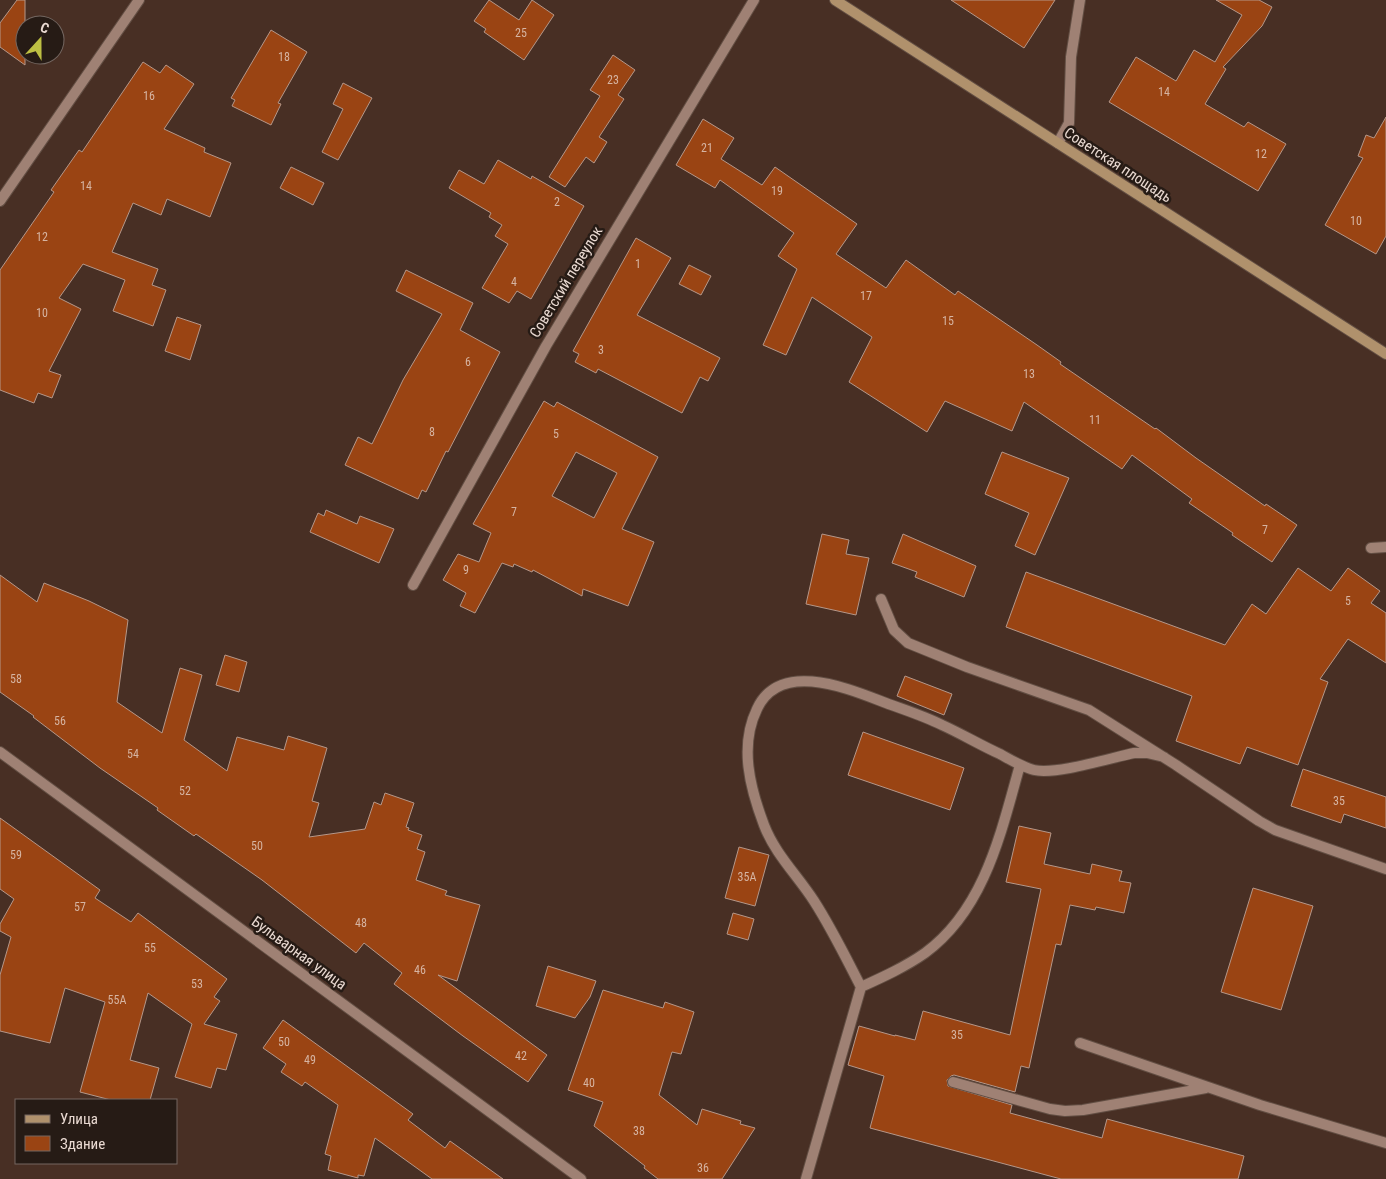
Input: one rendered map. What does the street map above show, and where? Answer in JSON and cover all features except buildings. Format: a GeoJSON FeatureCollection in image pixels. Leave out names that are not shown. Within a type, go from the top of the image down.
{"type":"FeatureCollection","features":[{"type":"Feature","properties":{"kind":"street"},"geometry":{"type":"LineString","coordinates":[[0,201],[139,0]]}},
{"type":"Feature","properties":{"kind":"street","name":"Советский переулок"},"geometry":{"type":"LineString","coordinates":[[413,585],[546,346],[754,0]]}},
{"type":"Feature","properties":{"kind":"street","name":"Советская площадь"},"geometry":{"type":"LineString","coordinates":[[835,0],[1386,354]]}},
{"type":"Feature","properties":{"kind":"street"},"geometry":{"type":"LineString","coordinates":[[1058,143],[1069,123],[1071,57],[1080,0]]}},
{"type":"Feature","properties":{"kind":"street"},"geometry":{"type":"LineString","coordinates":[[1371,548],[1386,547]]}},
{"type":"Feature","properties":{"kind":"street"},"geometry":{"type":"LineString","coordinates":[[881,599],[894,630],[908,643],[967,667],[1089,710],[1164,757],[1259,822],[1275,830],[1386,869]]}},
{"type":"Feature","properties":{"kind":"street"},"geometry":{"type":"LineString","coordinates":[[806,1179],[861,987],[828,924],[765,828],[756,802],[746,752],[747,736],[751,720],[759,704],[767,694],[779,686],[792,682],[812,681],[833,684],[940,724],[1020,765],[1034,770],[1047,771],[1134,753],[1147,753],[1164,757]]}},
{"type":"Feature","properties":{"kind":"street","name":"Бульварная улица"},"geometry":{"type":"LineString","coordinates":[[0,752],[581,1179]]}},
{"type":"Feature","properties":{"kind":"street"},"geometry":{"type":"LineString","coordinates":[[861,987],[894,972],[925,953],[940,940],[965,910],[986,872],[1020,765]]}},
{"type":"Feature","properties":{"kind":"street"},"geometry":{"type":"LineString","coordinates":[[1080,1043],[1260,1106],[1386,1143]]}},
{"type":"Feature","properties":{"kind":"street"},"geometry":{"type":"LineString","coordinates":[[953,1082],[1050,1109],[1065,1111],[1083,1110],[1207,1087]]}}]}
